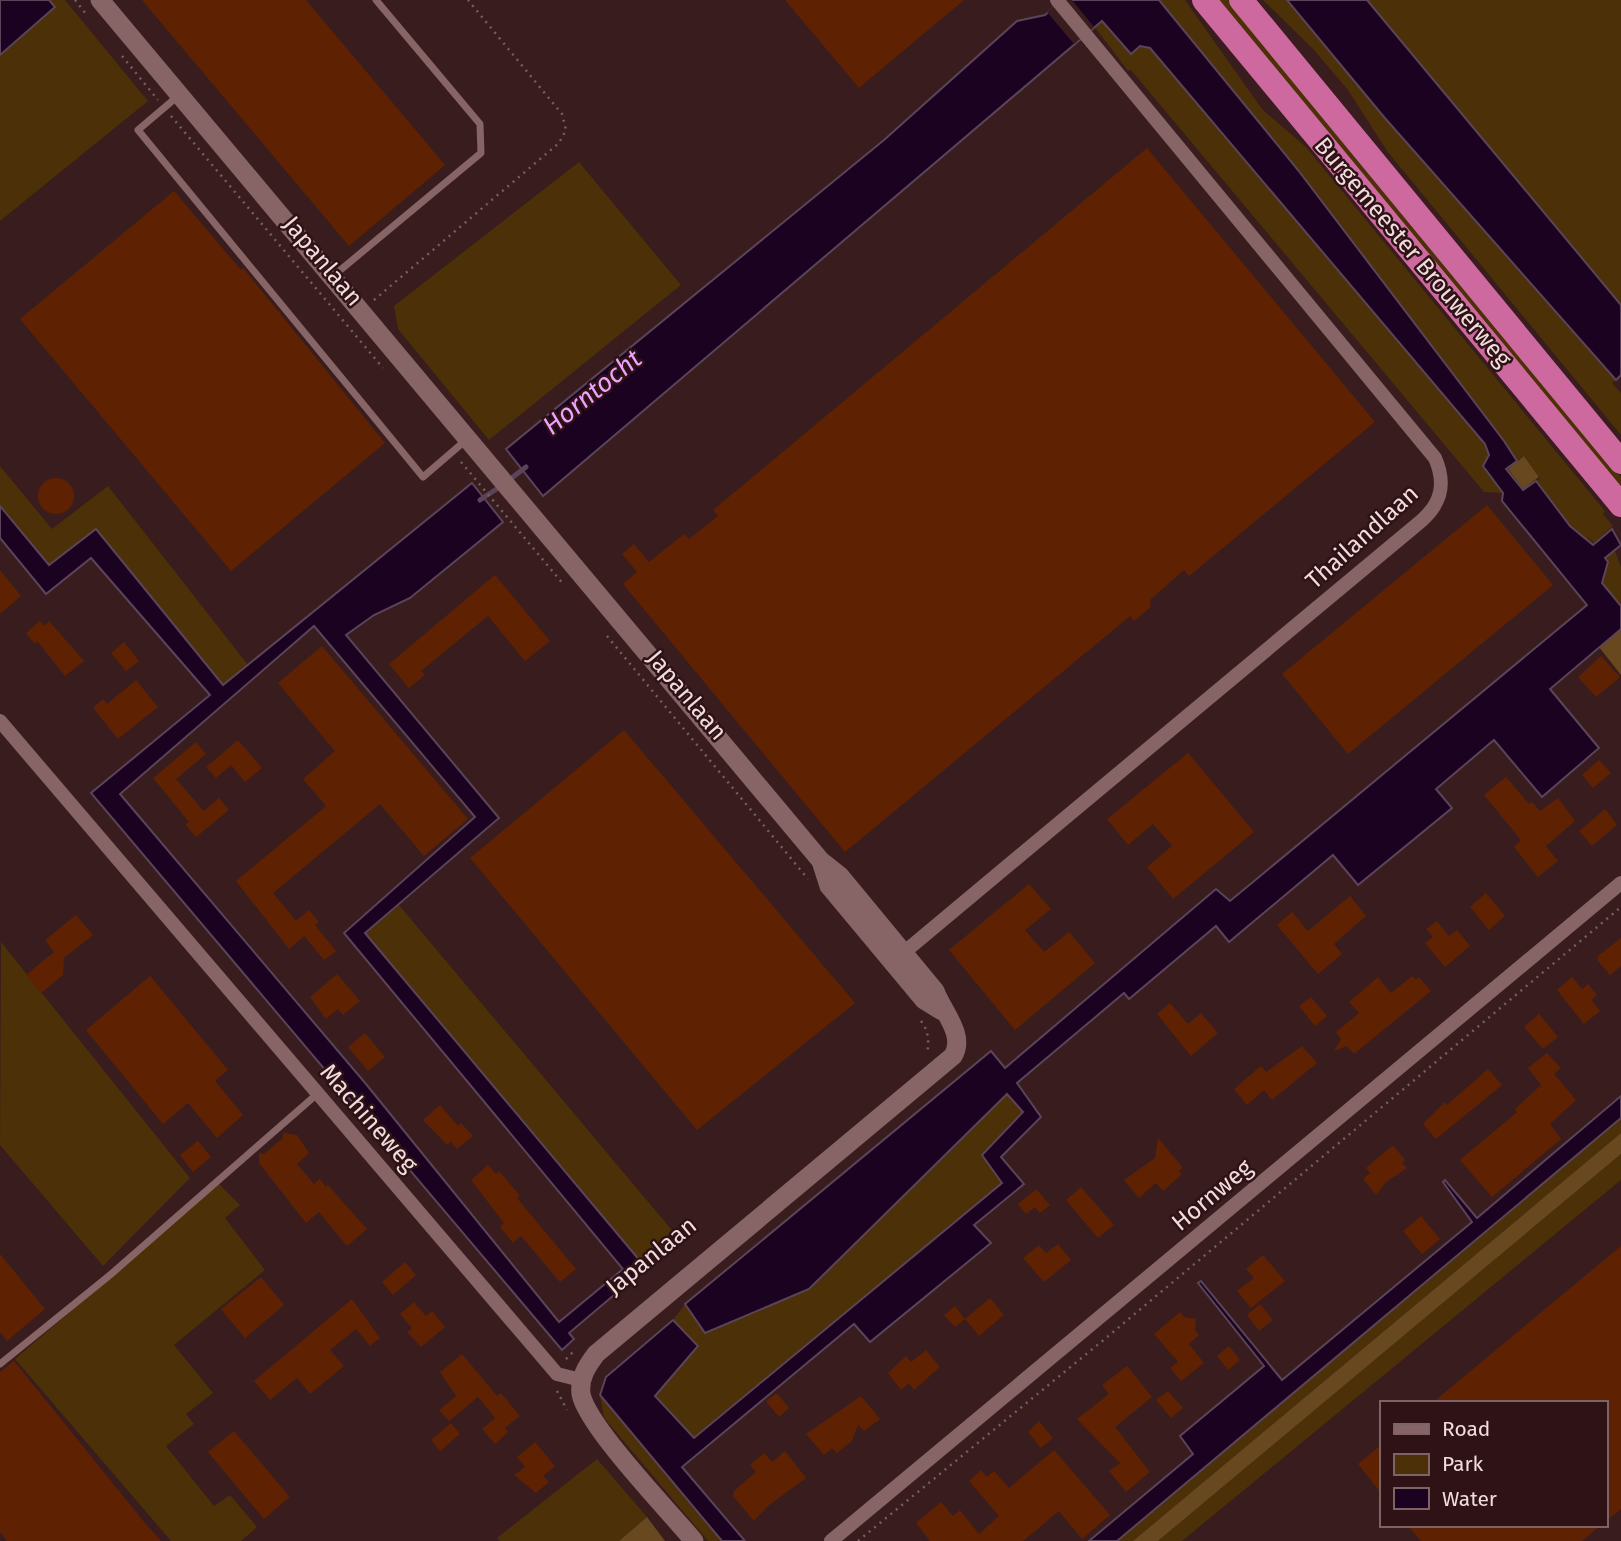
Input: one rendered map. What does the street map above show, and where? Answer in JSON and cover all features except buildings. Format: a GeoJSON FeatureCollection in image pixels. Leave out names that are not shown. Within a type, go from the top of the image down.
{"type":"FeatureCollection","features":[{"type":"Feature","properties":{"kind":"highway","name":"Burgemeester Brouwerweg"},"geometry":{"type":"LineString","coordinates":[[1204,0],[1621,505]]}},
{"type":"Feature","properties":{"kind":"highway","name":"Burgemeester Brouwerweg"},"geometry":{"type":"LineString","coordinates":[[1241,0],[1621,462]]}},
{"type":"Feature","properties":{"kind":"street","name":"Japanlaan"},"geometry":{"type":"LineString","coordinates":[[100,0],[171,101],[332,277],[460,446],[494,471],[516,513],[821,861],[840,876],[897,957],[935,991],[942,1011],[956,1032],[957,1049],[953,1056],[596,1354],[581,1380]]}},
{"type":"Feature","properties":{"kind":"street","name":"Thailandlaan"},"geometry":{"type":"LineString","coordinates":[[897,957],[1433,511],[1441,492],[1435,458],[1058,1]]}},
{"type":"Feature","properties":{"kind":"street","name":"Machineweg"},"geometry":{"type":"LineString","coordinates":[[0,721],[316,1095],[557,1374]]}},
{"type":"Feature","properties":{"kind":"street","name":"Hornweg"},"geometry":{"type":"LineString","coordinates":[[831,1541],[1621,883]]}},
{"type":"Feature","properties":{"kind":"street"},"geometry":{"type":"LineString","coordinates":[[557,1374],[581,1380],[581,1391],[589,1417],[694,1541]]}},
{"type":"Feature","properties":{"kind":"lane"},"geometry":{"type":"LineString","coordinates":[[332,277],[481,153],[480,124],[376,0]]}},
{"type":"Feature","properties":{"kind":"lane"},"geometry":{"type":"LineString","coordinates":[[171,101],[138,130],[423,477],[460,446]]}},
{"type":"Feature","properties":{"kind":"lane"},"geometry":{"type":"LineString","coordinates":[[0,1364],[110,1275],[316,1095]]}},
{"type":"Feature","properties":{"kind":"path"},"geometry":{"type":"LineString","coordinates":[[75,0],[93,22]]}},
{"type":"Feature","properties":{"kind":"path","name":"Japanlaan"},"geometry":{"type":"LineString","coordinates":[[119,54],[171,101],[387,373]]}},
{"type":"Feature","properties":{"kind":"path"},"geometry":{"type":"LineString","coordinates":[[460,446],[475,480],[516,513],[568,589]]}},
{"type":"Feature","properties":{"kind":"path","name":"Japanlaan"},"geometry":{"type":"LineString","coordinates":[[602,630],[813,886]]}},
{"type":"Feature","properties":{"kind":"path","name":"Hornweg"},"geometry":{"type":"LineString","coordinates":[[858,1541],[1112,1333],[1621,907]]}},
{"type":"Feature","properties":{"kind":"path"},"geometry":{"type":"LineString","coordinates":[[919,1018],[926,1027],[929,1042],[926,1055]]}},
{"type":"Feature","properties":{"kind":"path"},"geometry":{"type":"LineString","coordinates":[[557,1374],[561,1365],[580,1346]]}},
{"type":"Feature","properties":{"kind":"green space"},"geometry":{"type":"Polygon","coordinates":[[[49,0],[65,0],[148,101],[0,221],[0,55],[55,7],[49,0]]]}},
{"type":"Feature","properties":{"kind":"green space"},"geometry":{"type":"Polygon","coordinates":[[[1159,0],[1185,0],[1262,109],[1306,147],[1605,511],[1603,514],[1613,526],[1594,543],[1585,534],[1594,545],[1570,526],[1536,481],[1540,478],[1524,456],[1517,461],[1298,170],[1159,0]]]}},
{"type":"Feature","properties":{"kind":"green space"},"geometry":{"type":"Polygon","coordinates":[[[1219,0],[1229,0],[1621,477],[1621,488],[1219,0]]]}},
{"type":"Feature","properties":{"kind":"green space"},"geometry":{"type":"Polygon","coordinates":[[[1263,0],[1287,0],[1384,117],[1616,380],[1612,383],[1621,393],[1621,435],[1387,151],[1348,90],[1314,50],[1263,0]]]}},
{"type":"Feature","properties":{"kind":"green space"},"geometry":{"type":"Polygon","coordinates":[[[1367,0],[1621,0],[1621,305],[1367,0]]]}},
{"type":"Feature","properties":{"kind":"green space"},"geometry":{"type":"Polygon","coordinates":[[[1102,21],[1131,54],[1140,46],[1150,48],[1485,444],[1489,455],[1484,467],[1503,493],[1484,492],[1131,70],[1128,71],[1094,26],[1102,21]]]}},
{"type":"Feature","properties":{"kind":"green space"},"geometry":{"type":"Polygon","coordinates":[[[579,162],[681,285],[489,440],[398,329],[394,306],[579,162]]]}},
{"type":"Feature","properties":{"kind":"green space"},"geometry":{"type":"Polygon","coordinates":[[[0,466],[52,529],[108,486],[248,665],[223,685],[96,529],[49,565],[0,506],[0,466]]]}},
{"type":"Feature","properties":{"kind":"green space"},"geometry":{"type":"Polygon","coordinates":[[[1615,551],[1621,567],[1621,606],[1602,583],[1608,562],[1605,559],[1615,551]]]}},
{"type":"Feature","properties":{"kind":"green space"},"geometry":{"type":"Polygon","coordinates":[[[399,905],[681,1241],[646,1268],[365,933],[399,905]]]}},
{"type":"Feature","properties":{"kind":"green space"},"geometry":{"type":"Polygon","coordinates":[[[1,942],[190,1178],[103,1266],[0,1145],[1,942]]]}},
{"type":"Feature","properties":{"kind":"green space"},"geometry":{"type":"Polygon","coordinates":[[[1008,1094],[1024,1112],[982,1155],[1002,1183],[694,1439],[655,1396],[697,1347],[673,1320],[685,1304],[705,1333],[809,1289],[1008,1094]]]}},
{"type":"Feature","properties":{"kind":"green space"},"geometry":{"type":"Polygon","coordinates":[[[1621,1118],[1621,1133],[1133,1541],[1117,1541],[1621,1118]]]}},
{"type":"Feature","properties":{"kind":"green space"},"geometry":{"type":"Polygon","coordinates":[[[1621,1154],[1621,1180],[1182,1541],[1158,1541],[1621,1154]]]}},
{"type":"Feature","properties":{"kind":"green space"},"geometry":{"type":"Polygon","coordinates":[[[219,1184],[240,1205],[225,1218],[265,1270],[174,1345],[213,1393],[186,1414],[194,1424],[166,1446],[214,1506],[230,1495],[257,1527],[241,1541],[171,1541],[15,1359],[219,1184]]]}},
{"type":"Feature","properties":{"kind":"green space"},"geometry":{"type":"Polygon","coordinates":[[[600,1395],[722,1541],[708,1541],[604,1418],[600,1395]]]}},
{"type":"Feature","properties":{"kind":"green space"},"geometry":{"type":"Polygon","coordinates":[[[597,1459],[647,1517],[619,1541],[500,1541],[497,1538],[597,1459]]]}},
{"type":"Feature","properties":{"kind":"shaded area"},"geometry":{"type":"Polygon","coordinates":[[[1524,456],[1539,477],[1523,489],[1508,469],[1524,456]]]}},
{"type":"Feature","properties":{"kind":"shaded area"},"geometry":{"type":"Polygon","coordinates":[[[1621,629],[1621,675],[1599,647],[1621,629]]]}},
{"type":"Feature","properties":{"kind":"shaded area"},"geometry":{"type":"Polygon","coordinates":[[[1621,1133],[1621,1154],[1158,1541],[1133,1541],[1621,1133]]]}},
{"type":"Feature","properties":{"kind":"shaded area"},"geometry":{"type":"Polygon","coordinates":[[[647,1517],[665,1541],[619,1541],[647,1517]]]}},
{"type":"Feature","properties":{"kind":"water"},"geometry":{"type":"Polygon","coordinates":[[[0,0],[49,0],[55,7],[0,55],[0,0]]]}},
{"type":"Feature","properties":{"kind":"water"},"geometry":{"type":"Polygon","coordinates":[[[1062,0],[1159,0],[1298,170],[1504,441],[1517,461],[1506,469],[1523,490],[1536,481],[1570,526],[1593,545],[1612,529],[1621,545],[1605,558],[1608,562],[1602,583],[1621,606],[1621,629],[1550,689],[1599,748],[1542,797],[1494,740],[1436,789],[1452,808],[1358,885],[1333,855],[1229,942],[1216,926],[1129,999],[1124,993],[1017,1083],[1041,1117],[1001,1157],[1024,1184],[974,1225],[991,1243],[870,1342],[854,1324],[682,1467],[745,1541],[722,1541],[600,1395],[606,1377],[673,1320],[698,1346],[655,1396],[694,1438],[1002,1183],[982,1155],[1023,1112],[1007,1094],[809,1289],[705,1333],[685,1304],[991,1051],[1005,1068],[1216,889],[1230,901],[1587,605],[1502,501],[1503,493],[1483,466],[1489,455],[1485,444],[1150,48],[1140,46],[1131,54],[1102,21],[543,496],[506,449],[884,140],[1017,21],[1045,15],[1062,0]]]}},
{"type":"Feature","properties":{"kind":"water"},"geometry":{"type":"Polygon","coordinates":[[[1287,0],[1367,0],[1621,305],[1621,375],[1616,380],[1384,117],[1287,0]]]}},
{"type":"Feature","properties":{"kind":"water"},"geometry":{"type":"Polygon","coordinates":[[[472,483],[503,522],[410,598],[374,615],[346,635],[499,818],[365,933],[646,1268],[569,1333],[574,1339],[562,1350],[91,793],[210,695],[91,558],[46,594],[0,538],[0,506],[49,565],[96,529],[223,685],[472,483]],[[314,626],[120,794],[366,1084],[559,1322],[623,1269],[344,933],[475,817],[314,626]]]}},
{"type":"Feature","properties":{"kind":"water"},"geometry":{"type":"Polygon","coordinates":[[[1621,1096],[1621,1118],[1117,1541],[1089,1541],[1193,1454],[1180,1436],[1264,1366],[1198,1283],[1201,1281],[1282,1380],[1472,1222],[1443,1182],[1445,1180],[1477,1218],[1621,1096]]]}},
{"type":"Feature","properties":{"kind":"pier"},"geometry":{"type":"Polygon","coordinates":[[[1061,0],[1072,0],[1094,27],[1074,44],[1047,12],[1061,0]]]}},
{"type":"Feature","properties":{"kind":"waterway","name":"Horntocht"},"geometry":{"type":"LineString","coordinates":[[509,480],[526,467]]}},
{"type":"Feature","properties":{"kind":"waterway","name":"Horntocht"},"geometry":{"type":"LineString","coordinates":[[480,500],[501,486]]}}]}
